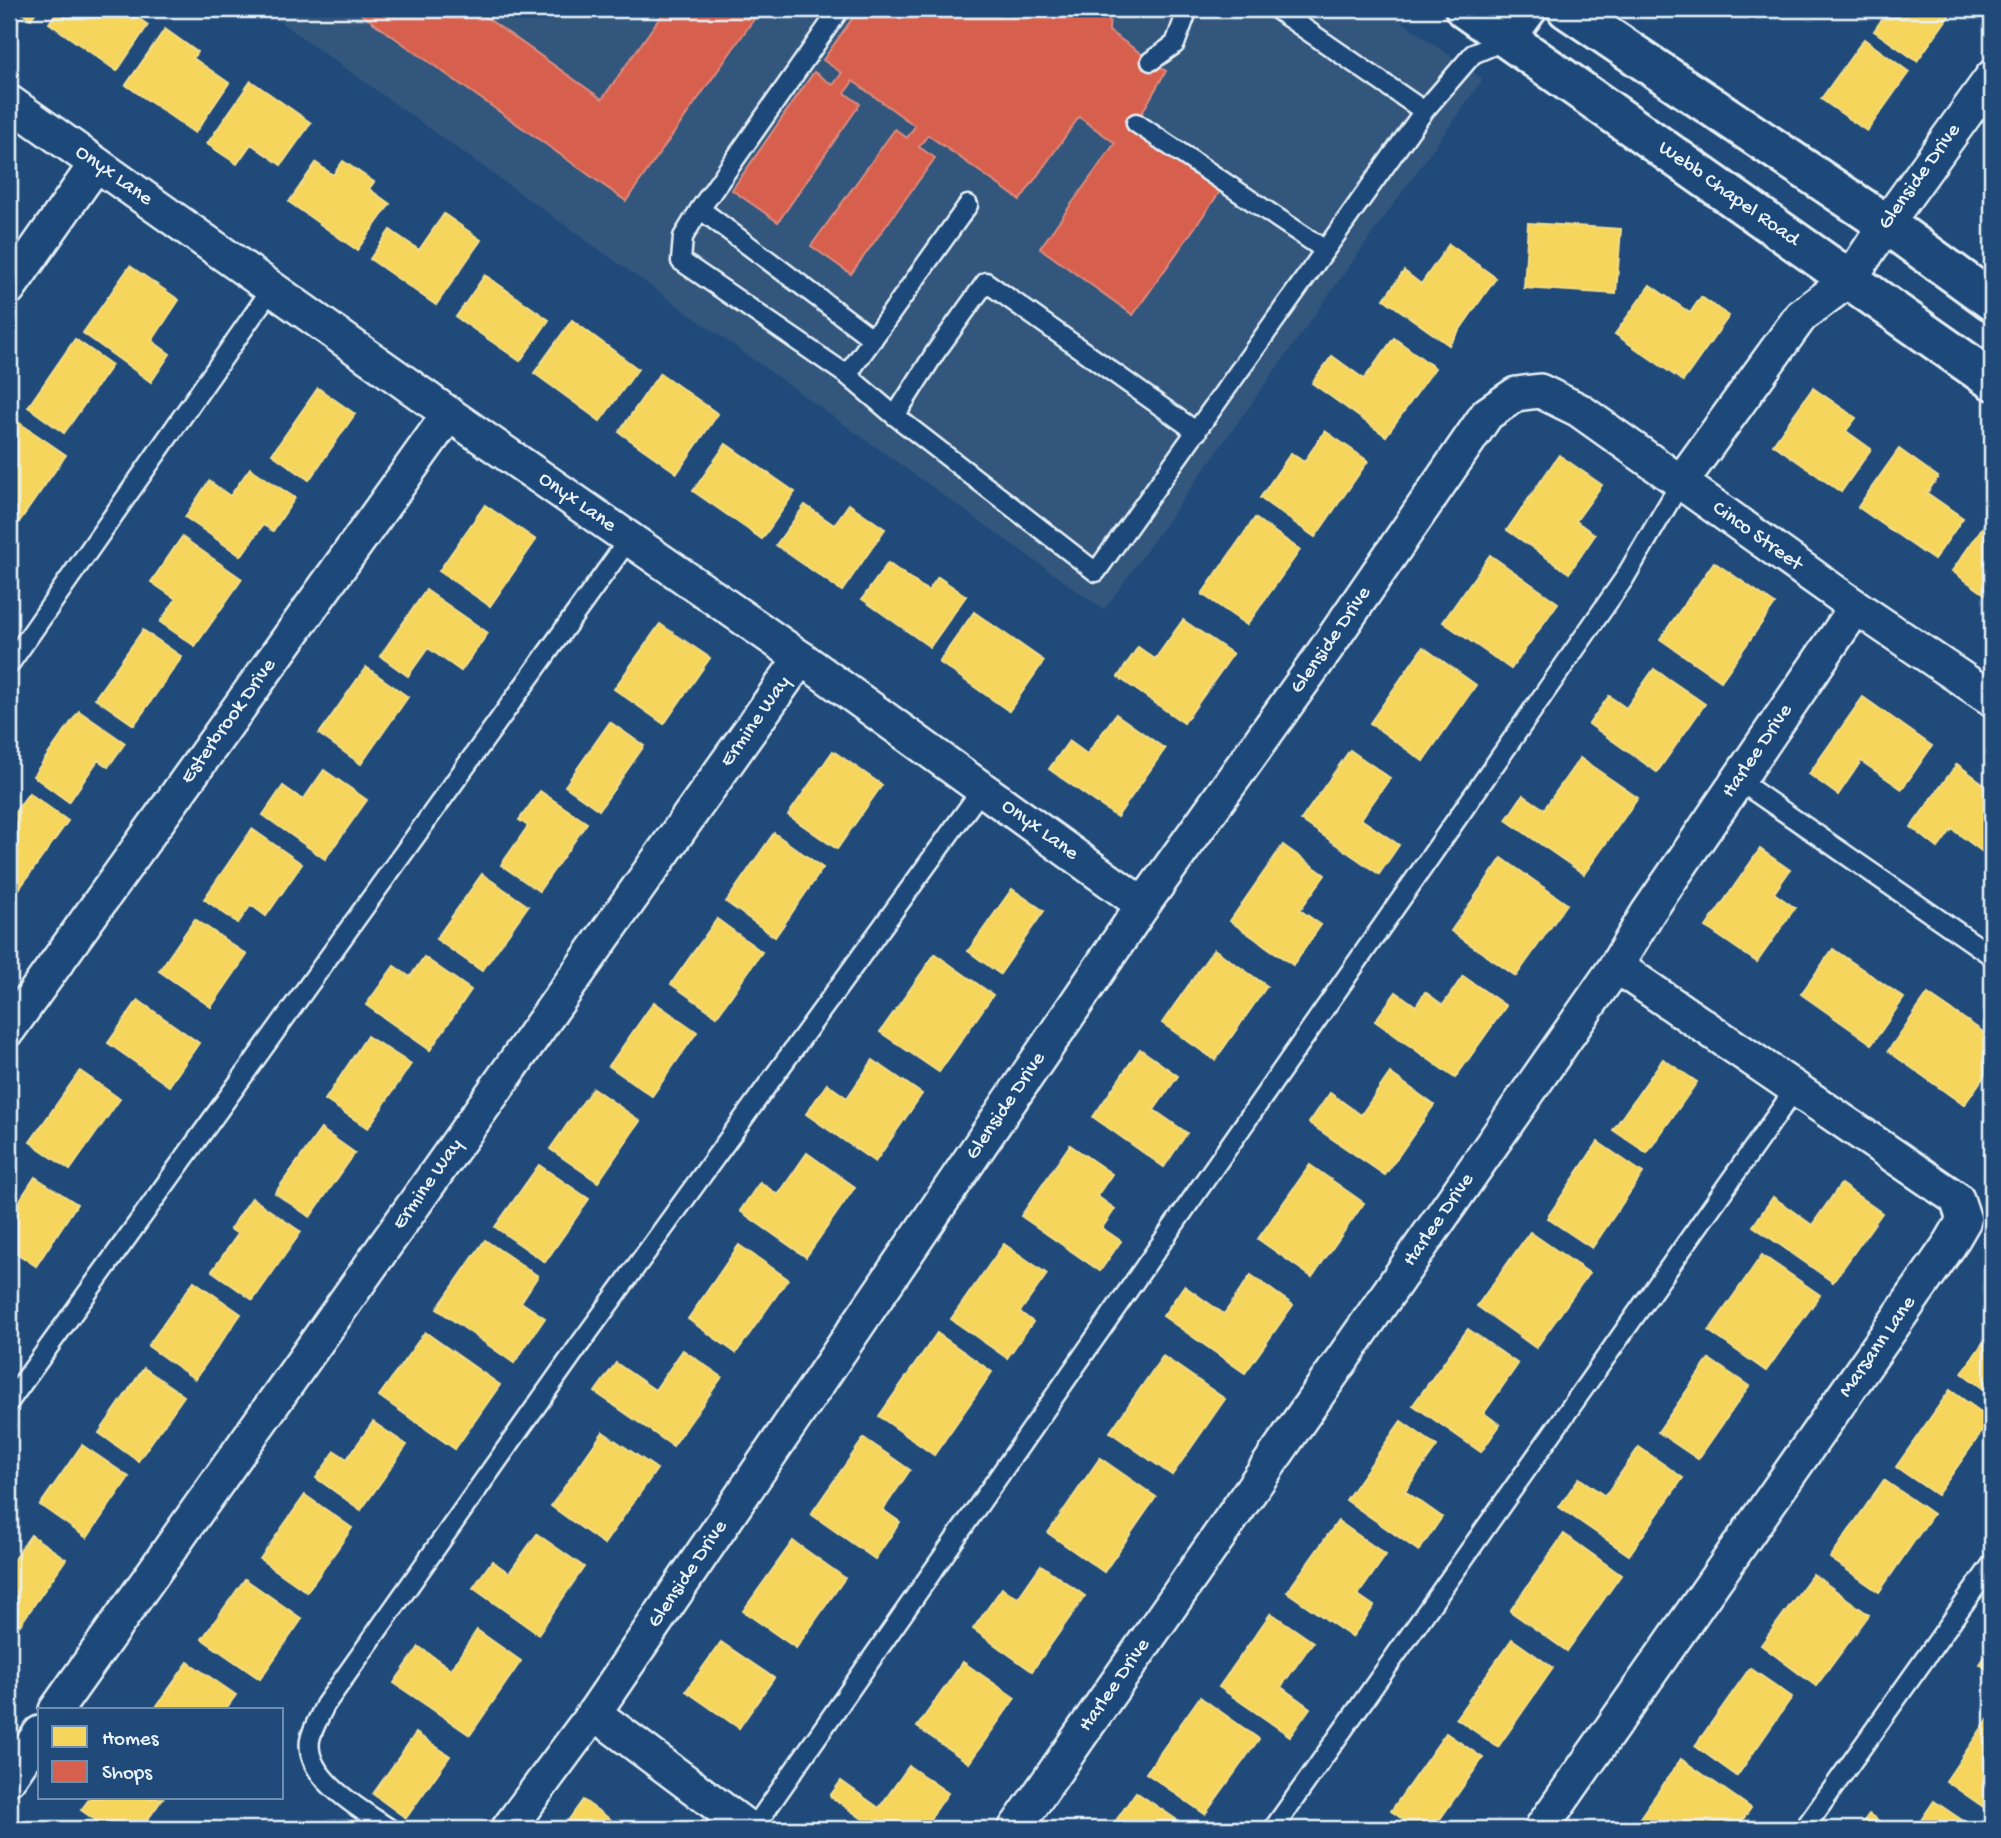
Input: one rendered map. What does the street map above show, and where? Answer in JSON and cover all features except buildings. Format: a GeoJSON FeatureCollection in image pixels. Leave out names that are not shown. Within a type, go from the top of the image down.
{"type":"FeatureCollection","features":[{"type":"Feature","properties":{"kind":"main road","name":"Webb Chapel Road"},"geometry":{"type":"LineString","coordinates":[[1465,9],[1519,24],[1850,279],[1992,380]]}},
{"type":"Feature","properties":{"kind":"main road"},"geometry":{"type":"LineString","coordinates":[[1567,9],[1886,224],[1992,301]]}},
{"type":"Feature","properties":{"kind":"street","name":"Glenside Drive"},"geometry":{"type":"LineString","coordinates":[[1681,482],[1801,316],[1850,279],[1992,76]]}},
{"type":"Feature","properties":{"kind":"street","name":"Onyx Lane"},"geometry":{"type":"LineString","coordinates":[[9,102],[449,414],[801,657],[1143,905]]}},
{"type":"Feature","properties":{"kind":"street"},"geometry":{"type":"LineString","coordinates":[[9,288],[96,164]]}},
{"type":"Feature","properties":{"kind":"street","name":"Cinco Street"},"geometry":{"type":"LineString","coordinates":[[1516,394],[1540,391],[1579,410],[1856,607],[1992,699]]}},
{"type":"Feature","properties":{"kind":"street","name":"Glenside Drive"},"geometry":{"type":"LineString","coordinates":[[508,1829],[594,1713],[1143,905],[1319,659],[1487,414],[1516,394]]}},
{"type":"Feature","properties":{"kind":"street","name":"Esterbrook Drive"},"geometry":{"type":"LineString","coordinates":[[9,1029],[449,414]]}},
{"type":"Feature","properties":{"kind":"street","name":"Harlee Drive"},"geometry":{"type":"LineString","coordinates":[[1016,1829],[1616,966],[1647,914],[1856,607]]}},
{"type":"Feature","properties":{"kind":"street","name":"Ermine Way"},"geometry":{"type":"LineString","coordinates":[[58,1708],[801,657]]}},
{"type":"Feature","properties":{"kind":"street","name":"Marsann Lane"},"geometry":{"type":"LineString","coordinates":[[1541,1829],[1934,1267],[1964,1220],[1957,1199],[1616,966]]}},
{"type":"Feature","properties":{"kind":"street"},"geometry":{"type":"LineString","coordinates":[[594,1713],[751,1829]]}},
{"type":"Feature","properties":{"kind":"street"},"geometry":{"type":"LineString","coordinates":[[9,1778],[38,1736]]}},
{"type":"Feature","properties":{"kind":"lane"},"geometry":{"type":"LineString","coordinates":[[840,9],[700,209],[683,237],[681,261],[847,375],[895,416],[1096,572],[1424,111],[1474,54],[1519,24]]}},
{"type":"Feature","properties":{"kind":"lane"},"geometry":{"type":"LineString","coordinates":[[1151,61],[1175,44],[1188,9]]}},
{"type":"Feature","properties":{"kind":"lane"},"geometry":{"type":"LineString","coordinates":[[1276,9],[1424,111]]}},
{"type":"Feature","properties":{"kind":"lane"},"geometry":{"type":"LineString","coordinates":[[1136,123],[1325,250]]}},
{"type":"Feature","properties":{"kind":"lane"},"geometry":{"type":"LineString","coordinates":[[847,375],[968,205]]}},
{"type":"Feature","properties":{"kind":"lane"},"geometry":{"type":"LineString","coordinates":[[700,209],[873,339]]}},
{"type":"Feature","properties":{"kind":"lane"},"geometry":{"type":"LineString","coordinates":[[895,416],[935,353],[986,282],[1197,432]]}},
{"type":"Feature","properties":{"kind":"lane"},"geometry":{"type":"LineString","coordinates":[[9,665],[272,288]]}},
{"type":"Feature","properties":{"kind":"lane"},"geometry":{"type":"LineString","coordinates":[[751,1829],[1616,590],[1681,482]]}},
{"type":"Feature","properties":{"kind":"lane"},"geometry":{"type":"LineString","coordinates":[[9,1402],[629,539]]}},
{"type":"Feature","properties":{"kind":"lane"},"geometry":{"type":"LineString","coordinates":[[1738,780],[1992,956]]}},
{"type":"Feature","properties":{"kind":"lane"},"geometry":{"type":"LineString","coordinates":[[390,1829],[323,1780],[314,1763],[310,1742],[325,1705],[580,1344],[982,789]]}},
{"type":"Feature","properties":{"kind":"lane"},"geometry":{"type":"LineString","coordinates":[[1273,1829],[1795,1088]]}},
{"type":"Feature","properties":{"kind":"lane"},"geometry":{"type":"LineString","coordinates":[[1804,1829],[1992,1564]]}},
{"type":"Feature","properties":{"kind":"shaded area"},"geometry":{"type":"Polygon","coordinates":[[[262,9],[1384,9],[1483,79],[1104,610],[262,9]]]}}]}
